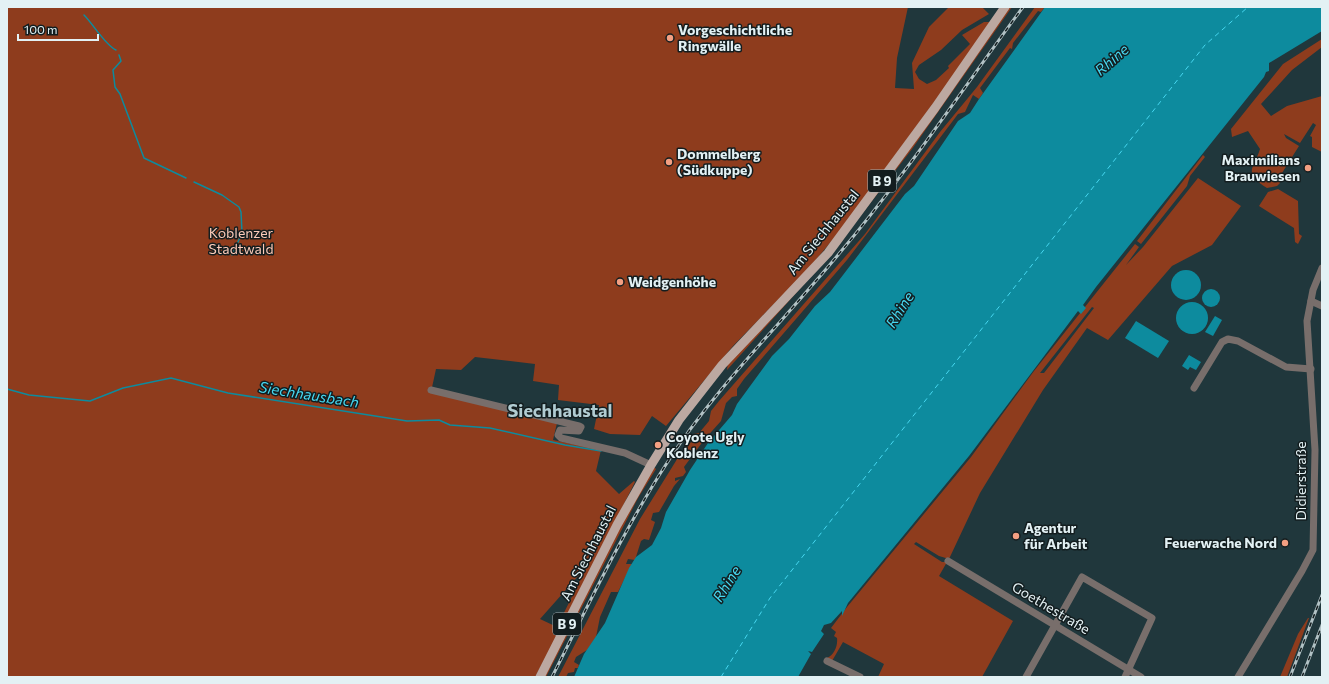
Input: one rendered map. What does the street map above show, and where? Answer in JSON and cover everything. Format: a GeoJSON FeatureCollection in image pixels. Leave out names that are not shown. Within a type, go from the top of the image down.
{"type":"FeatureCollection","features":[{"type":"Feature","properties":{"kind":"main road","name":"Am Siechhaustal"},"geometry":{"type":"LineString","coordinates":[[540,677],[617,525],[651,465],[679,420],[722,365],[828,253],[935,108],[1005,7]]}},
{"type":"Feature","properties":{"kind":"street","name":"Didierstraße"},"geometry":{"type":"LineString","coordinates":[[1238,677],[1302,571],[1313,550],[1316,450],[1307,322],[1311,301],[1322,268]]}},
{"type":"Feature","properties":{"kind":"street"},"geometry":{"type":"LineString","coordinates":[[1311,301],[1322,306]]}},
{"type":"Feature","properties":{"kind":"street"},"geometry":{"type":"LineString","coordinates":[[1194,388],[1222,342],[1228,338],[1238,341],[1286,367],[1311,369]]}},
{"type":"Feature","properties":{"kind":"street"},"geometry":{"type":"LineString","coordinates":[[431,390],[475,399],[580,426],[578,431],[560,430],[558,435],[561,438],[625,453],[651,465]]}},
{"type":"Feature","properties":{"kind":"street","name":"Goethestraße"},"geometry":{"type":"LineString","coordinates":[[948,561],[1141,677]]}},
{"type":"Feature","properties":{"kind":"street"},"geometry":{"type":"LineString","coordinates":[[1026,677],[1054,624],[1082,577],[1152,618],[1125,677]]}},
{"type":"Feature","properties":{"kind":"street"},"geometry":{"type":"LineString","coordinates":[[827,660],[860,677]]}},
{"type":"Feature","properties":{"kind":"green space","name":"Koblenzer Stadtwald"},"geometry":{"type":"Polygon","coordinates":[[[7,7],[908,7],[897,58],[895,88],[914,89],[912,63],[929,27],[949,7],[982,7],[989,14],[962,30],[941,50],[919,65],[915,72],[919,79],[927,84],[936,80],[949,68],[948,66],[970,44],[962,35],[984,22],[990,22],[965,60],[840,231],[808,269],[733,346],[666,426],[652,416],[640,435],[610,434],[594,429],[599,405],[558,400],[559,385],[533,381],[535,364],[475,357],[461,370],[436,369],[431,392],[557,423],[553,440],[601,450],[596,471],[619,494],[634,481],[635,482],[557,637],[535,677],[7,677],[7,7]],[[587,566],[540,619],[557,627],[587,566]]]}},
{"type":"Feature","properties":{"kind":"green space"},"geometry":{"type":"Polygon","coordinates":[[[1009,7],[1012,7],[912,149],[834,250],[1009,7]]]}},
{"type":"Feature","properties":{"kind":"green space"},"geometry":{"type":"Polygon","coordinates":[[[1035,7],[1045,7],[1041,12],[1038,11],[1013,43],[1012,49],[1010,48],[980,88],[983,93],[979,99],[973,95],[965,112],[958,114],[847,260],[744,379],[737,389],[737,396],[732,397],[726,403],[721,421],[704,440],[684,467],[686,472],[683,476],[675,478],[675,481],[680,479],[674,486],[659,512],[653,513],[651,520],[655,522],[649,540],[644,539],[641,541],[635,560],[628,559],[626,564],[632,564],[618,592],[611,592],[600,617],[596,637],[587,650],[576,657],[574,662],[579,665],[578,668],[575,668],[574,672],[568,673],[566,677],[558,677],[640,519],[679,456],[692,441],[693,434],[699,433],[709,421],[711,411],[719,401],[865,234],[940,132],[977,87],[1035,7]]]}},
{"type":"Feature","properties":{"kind":"green space"},"geometry":{"type":"Polygon","coordinates":[[[1322,39],[1322,47],[1292,70],[1261,104],[1271,116],[1287,106],[1322,96],[1322,152],[1312,147],[1312,137],[1310,136],[1316,125],[1313,123],[1300,143],[1284,134],[1286,138],[1299,146],[1282,173],[1280,183],[1277,186],[1267,188],[1259,183],[1252,174],[1253,166],[1260,149],[1248,131],[1232,137],[1231,129],[1283,64],[1322,39]]]}},
{"type":"Feature","properties":{"kind":"green space"},"geometry":{"type":"Polygon","coordinates":[[[1203,155],[1205,157],[1190,176],[1187,186],[1141,244],[1137,241],[1203,155]]]}},
{"type":"Feature","properties":{"kind":"green space"},"geometry":{"type":"Polygon","coordinates":[[[1198,178],[1241,206],[1212,245],[1172,266],[1108,340],[1087,328],[1043,390],[980,493],[949,559],[939,556],[916,542],[914,544],[942,562],[947,562],[939,576],[1013,621],[982,677],[878,677],[884,664],[843,642],[832,661],[827,658],[834,652],[837,644],[837,638],[834,636],[836,632],[831,628],[847,607],[971,457],[1034,371],[1135,244],[1139,247],[1126,265],[1143,247],[1198,178]],[[1092,307],[1040,373],[1044,373],[1094,308],[1092,307]]]}},
{"type":"Feature","properties":{"kind":"green space"},"geometry":{"type":"Polygon","coordinates":[[[1278,189],[1298,201],[1299,234],[1302,236],[1298,244],[1295,242],[1294,228],[1259,206],[1268,192],[1278,189]]]}},
{"type":"Feature","properties":{"kind":"green space"},"geometry":{"type":"Polygon","coordinates":[[[813,274],[727,370],[728,362],[813,274]]]}},
{"type":"Feature","properties":{"kind":"green space"},"geometry":{"type":"Polygon","coordinates":[[[653,466],[656,469],[638,498],[546,677],[543,677],[617,531],[653,466]]]}},
{"type":"Feature","properties":{"kind":"green space"},"geometry":{"type":"Polygon","coordinates":[[[1308,618],[1287,677],[1280,677],[1298,634],[1308,618]]]}},
{"type":"Feature","properties":{"kind":"water","name":"Rhine"},"geometry":{"type":"Polygon","coordinates":[[[1045,7],[1322,7],[1322,31],[1269,63],[1269,71],[1266,72],[1264,77],[1096,287],[1083,305],[1086,308],[1081,314],[1078,311],[969,456],[848,603],[842,616],[842,611],[831,623],[824,625],[821,631],[824,634],[812,652],[808,651],[811,654],[798,677],[574,677],[584,654],[605,623],[629,568],[636,557],[652,545],[661,528],[666,512],[690,470],[708,443],[732,415],[737,404],[772,356],[789,339],[815,306],[830,292],[905,194],[914,186],[958,121],[970,113],[1045,7]]]}},
{"type":"Feature","properties":{"kind":"water"},"geometry":{"type":"Polygon","coordinates":[[[1186,270],[1197,274],[1201,285],[1197,296],[1186,300],[1175,296],[1171,285],[1175,274],[1186,270]]]}},
{"type":"Feature","properties":{"kind":"water"},"geometry":{"type":"Polygon","coordinates":[[[1211,289],[1217,292],[1220,298],[1217,304],[1211,307],[1205,304],[1202,298],[1205,292],[1211,289]]]}},
{"type":"Feature","properties":{"kind":"water"},"geometry":{"type":"Polygon","coordinates":[[[1192,302],[1198,303],[1205,309],[1208,318],[1207,324],[1201,331],[1192,334],[1186,333],[1179,327],[1176,318],[1177,312],[1183,305],[1192,302]]]}},
{"type":"Feature","properties":{"kind":"water"},"geometry":{"type":"Polygon","coordinates":[[[1215,316],[1222,320],[1213,336],[1205,332],[1215,316]]]}},
{"type":"Feature","properties":{"kind":"water"},"geometry":{"type":"Polygon","coordinates":[[[1136,321],[1169,341],[1158,358],[1125,338],[1136,321]]]}},
{"type":"Feature","properties":{"kind":"water"},"geometry":{"type":"Polygon","coordinates":[[[1189,355],[1201,362],[1196,370],[1190,367],[1188,370],[1182,366],[1189,355]]]}},
{"type":"Feature","properties":{"kind":"waterway"},"geometry":{"type":"LineString","coordinates":[[84,15],[104,40],[116,50]]}},
{"type":"Feature","properties":{"kind":"waterway"},"geometry":{"type":"LineString","coordinates":[[119,55],[121,61],[113,70],[115,87],[120,94],[144,158],[186,178]]}},
{"type":"Feature","properties":{"kind":"waterway"},"geometry":{"type":"LineString","coordinates":[[194,182],[222,195],[239,207],[241,212],[242,233],[232,255]]}},
{"type":"Feature","properties":{"kind":"waterway","name":"Siechhausbach"},"geometry":{"type":"LineString","coordinates":[[7,389],[29,395],[90,401],[123,388],[171,378],[228,393],[407,421],[439,420],[450,425],[490,428],[565,445],[601,451]]}},
{"type":"Feature","properties":{"kind":"ferry route"},"geometry":{"type":"LineString","coordinates":[[721,677],[770,598],[1205,45],[1248,7]]}},
{"type":"Feature","properties":{"kind":"railway"},"geometry":{"type":"LineString","coordinates":[[552,677],[634,517],[649,491],[684,438],[726,384],[816,281],[886,195],[1023,7]]}},
{"type":"Feature","properties":{"kind":"railway"},"geometry":{"type":"LineString","coordinates":[[1290,677],[1322,595]]}},
{"type":"Feature","properties":{"kind":"railway"},"geometry":{"type":"LineString","coordinates":[[1302,677],[1322,625]]}},
{"type":"Feature","properties":{"kind":"place","name":"Vorgeschichtliche Ringwälle"},"geometry":{"type":"Point","coordinates":[670,38]}},
{"type":"Feature","properties":{"kind":"place","name":"Dommelberg (Südkuppe)"},"geometry":{"type":"Point","coordinates":[669,162]}},
{"type":"Feature","properties":{"kind":"place","name":"Maximilians Brauwiesen"},"geometry":{"type":"Point","coordinates":[1308,168]}},
{"type":"Feature","properties":{"kind":"place","name":"Weidgenhöhe"},"geometry":{"type":"Point","coordinates":[620,282]}},
{"type":"Feature","properties":{"kind":"place","name":"Coyote Ugly Koblenz"},"geometry":{"type":"Point","coordinates":[658,445]}},
{"type":"Feature","properties":{"kind":"place","name":"Agentur für Arbeit"},"geometry":{"type":"Point","coordinates":[1016,536]}},
{"type":"Feature","properties":{"kind":"place","name":"Feuerwache Nord"},"geometry":{"type":"Point","coordinates":[1285,543]}},
{"type":"Feature","properties":{"kind":"district","name":"Siechhaustal"},"geometry":{"type":"Point","coordinates":[560,411]}}]}
